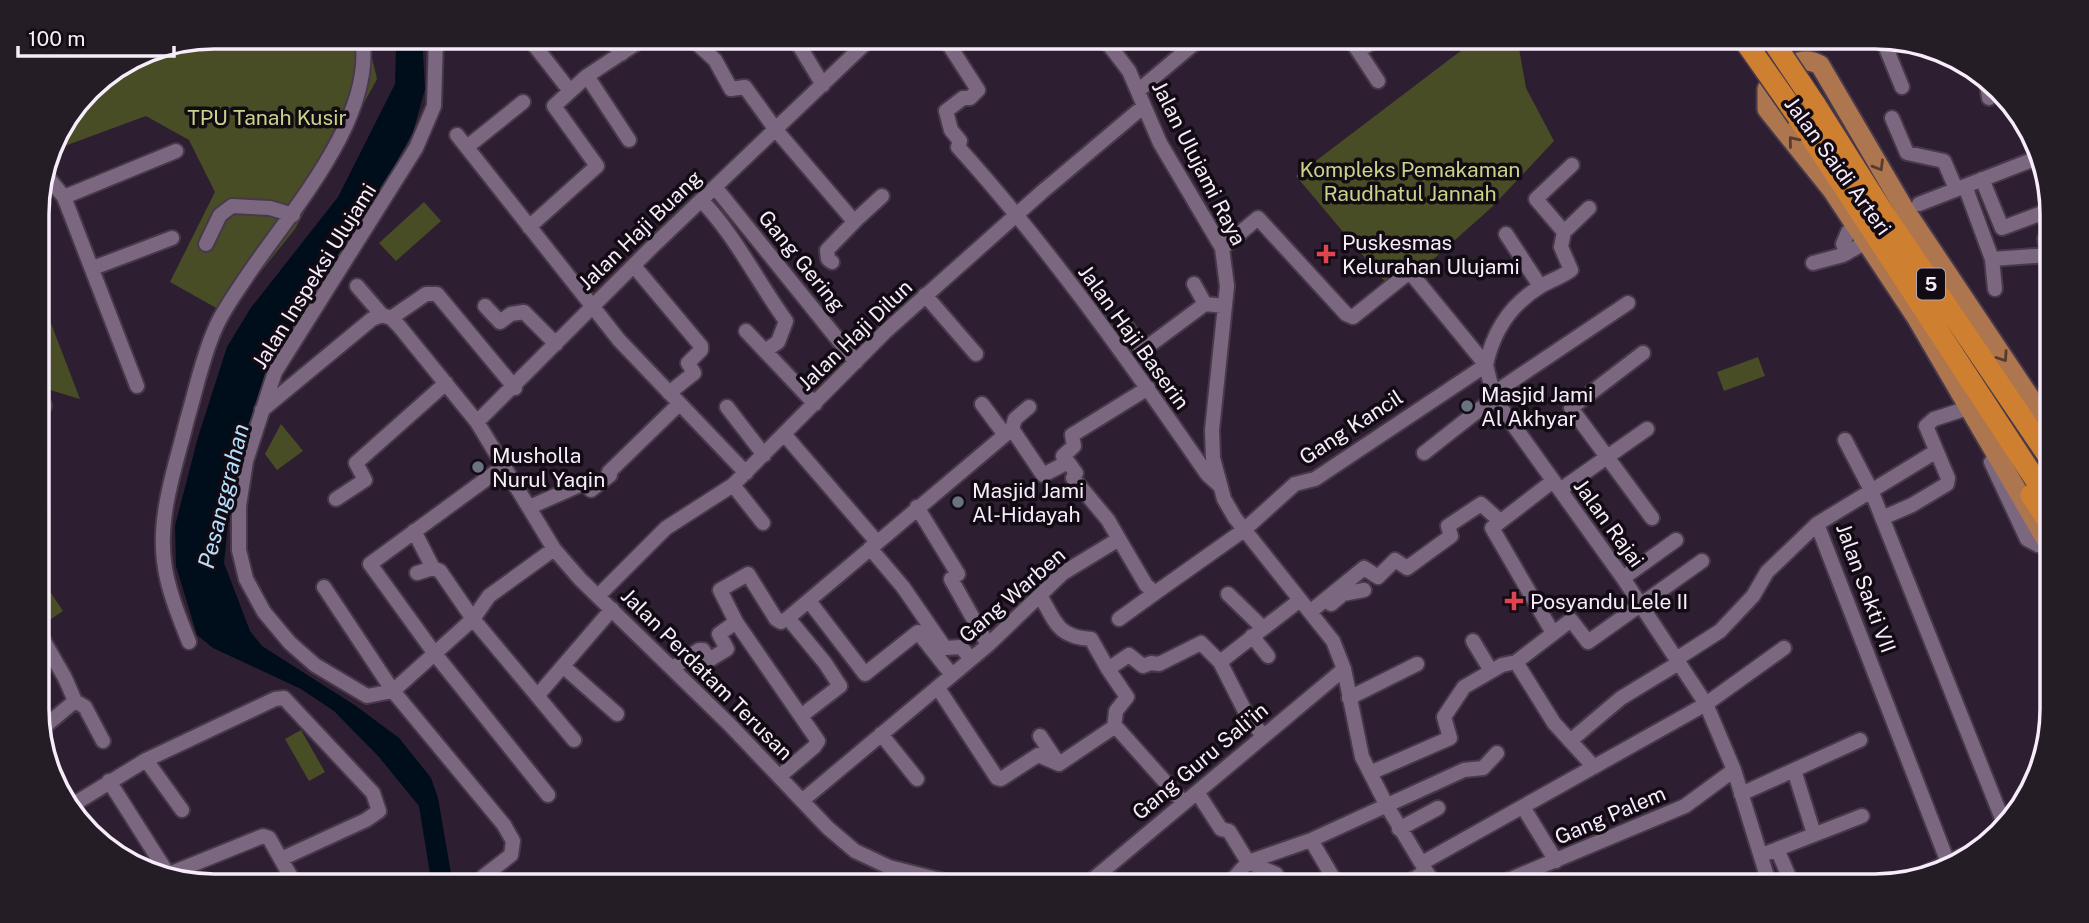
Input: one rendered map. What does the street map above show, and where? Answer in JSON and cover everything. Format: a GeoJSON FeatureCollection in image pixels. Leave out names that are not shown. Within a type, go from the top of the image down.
{"type":"FeatureCollection","features":[{"type":"Feature","properties":{"kind":"highway","name":"5"},"geometry":{"type":"LineString","coordinates":[[1750,49],[1798,117],[1976,405],[2040,489]]}},
{"type":"Feature","properties":{"kind":"highway","name":"5"},"geometry":{"type":"LineString","coordinates":[[1778,49],[1885,215],[2040,442]]}},
{"type":"Feature","properties":{"kind":"highway"},"geometry":{"type":"LineString","coordinates":[[1976,405],[2040,522]]}},
{"type":"Feature","properties":{"kind":"main road","name":"Jalan Saidi Arteri"},"geometry":{"type":"LineString","coordinates":[[2040,412],[1905,210],[1820,65],[1803,61],[1787,66],[1767,89],[1767,109],[1832,190],[1976,405],[1990,446],[2040,524]]}},
{"type":"Feature","properties":{"kind":"street"},"geometry":{"type":"LineString","coordinates":[[189,642],[164,563],[164,529],[170,485],[202,364],[216,327],[246,278],[293,215],[355,108],[364,64],[363,49]]}},
{"type":"Feature","properties":{"kind":"street","name":"Jalan Inspeksi Ulujami"},"geometry":{"type":"LineString","coordinates":[[393,691],[367,696],[315,665],[290,643],[264,612],[246,579],[239,550],[239,506],[246,461],[275,372],[416,148],[434,106],[436,49]]}},
{"type":"Feature","properties":{"kind":"street"},"geometry":{"type":"LineString","coordinates":[[537,49],[570,91]]}},
{"type":"Feature","properties":{"kind":"street"},"geometry":{"type":"LineString","coordinates":[[617,49],[621,54]]}},
{"type":"Feature","properties":{"kind":"street"},"geometry":{"type":"LineString","coordinates":[[529,227],[597,166],[554,106],[587,76],[628,49]]}},
{"type":"Feature","properties":{"kind":"street"},"geometry":{"type":"LineString","coordinates":[[703,49],[715,60],[731,89],[743,86],[775,130],[852,219],[858,218]]}},
{"type":"Feature","properties":{"kind":"street"},"geometry":{"type":"LineString","coordinates":[[801,49],[823,85]]}},
{"type":"Feature","properties":{"kind":"street","name":"Jalan Haji Buang"},"geometry":{"type":"LineString","coordinates":[[477,422],[701,200],[859,49]]}},
{"type":"Feature","properties":{"kind":"street","name":"Jalan Haji Baserin"},"geometry":{"type":"LineString","coordinates":[[952,49],[978,90],[970,98],[963,97],[946,111],[951,130],[960,141],[958,147],[1017,214],[1148,388],[1207,474],[1219,485]]}},
{"type":"Feature","properties":{"kind":"street","name":"Jalan Ulujami Raya"},"geometry":{"type":"LineString","coordinates":[[1111,49],[1139,90],[1160,143],[1222,248],[1227,267],[1212,430],[1219,485],[1230,510],[1244,530],[1333,641],[1344,669],[1362,757],[1399,829],[1428,874]]}},
{"type":"Feature","properties":{"kind":"street"},"geometry":{"type":"LineString","coordinates":[[1139,90],[1151,78],[1154,68],[1179,49]]}},
{"type":"Feature","properties":{"kind":"street"},"geometry":{"type":"LineString","coordinates":[[1362,49],[1359,51],[1378,81]]}},
{"type":"Feature","properties":{"kind":"street"},"geometry":{"type":"LineString","coordinates":[[1887,49],[1902,87]]}},
{"type":"Feature","properties":{"kind":"street"},"geometry":{"type":"LineString","coordinates":[[587,76],[629,140]]}},
{"type":"Feature","properties":{"kind":"street"},"geometry":{"type":"LineString","coordinates":[[467,148],[523,102]]}},
{"type":"Feature","properties":{"kind":"street","name":"Jalan Haji Dilun"},"geometry":{"type":"LineString","coordinates":[[598,596],[666,528],[733,485],[925,295],[1144,106]]}},
{"type":"Feature","properties":{"kind":"street"},"geometry":{"type":"LineString","coordinates":[[1892,118],[1907,153],[1944,161],[1961,188],[1992,259],[1995,289]]}},
{"type":"Feature","properties":{"kind":"street"},"geometry":{"type":"LineString","coordinates":[[457,135],[626,349],[746,473]]}},
{"type":"Feature","properties":{"kind":"street"},"geometry":{"type":"LineString","coordinates":[[64,197],[176,151]]}},
{"type":"Feature","properties":{"kind":"street"},"geometry":{"type":"LineString","coordinates":[[1919,204],[2030,161]]}},
{"type":"Feature","properties":{"kind":"street"},"geometry":{"type":"LineString","coordinates":[[1564,232],[1536,199],[1572,165]]}},
{"type":"Feature","properties":{"kind":"street"},"geometry":{"type":"LineString","coordinates":[[1982,179],[2001,228],[2040,214]]}},
{"type":"Feature","properties":{"kind":"street"},"geometry":{"type":"LineString","coordinates":[[52,183],[64,197],[137,386]]}},
{"type":"Feature","properties":{"kind":"street","name":"Gang Gering"},"geometry":{"type":"LineString","coordinates":[[715,187],[856,362]]}},
{"type":"Feature","properties":{"kind":"street"},"geometry":{"type":"LineString","coordinates":[[832,262],[828,259],[827,250],[882,196]]}},
{"type":"Feature","properties":{"kind":"street"},"geometry":{"type":"LineString","coordinates":[[701,200],[722,221],[744,260],[786,321],[778,342],[765,351]]}},
{"type":"Feature","properties":{"kind":"street"},"geometry":{"type":"LineString","coordinates":[[206,244],[220,215],[232,206],[270,208],[293,215]]}},
{"type":"Feature","properties":{"kind":"street"},"geometry":{"type":"LineString","coordinates":[[1486,365],[1491,342],[1519,303],[1540,286],[1571,270],[1561,247],[1564,232],[1589,208]]}},
{"type":"Feature","properties":{"kind":"street"},"geometry":{"type":"LineString","coordinates":[[1222,248],[1258,218],[1346,314],[1353,317],[1409,274],[1486,365]]}},
{"type":"Feature","properties":{"kind":"street"},"geometry":{"type":"LineString","coordinates":[[1813,263],[1847,253],[1860,233]]}},
{"type":"Feature","properties":{"kind":"street"},"geometry":{"type":"LineString","coordinates":[[1506,234],[1540,286]]}},
{"type":"Feature","properties":{"kind":"street"},"geometry":{"type":"LineString","coordinates":[[93,268],[172,238]]}},
{"type":"Feature","properties":{"kind":"street"},"geometry":{"type":"LineString","coordinates":[[1992,259],[2040,256]]}},
{"type":"Feature","properties":{"kind":"street"},"geometry":{"type":"LineString","coordinates":[[530,507],[584,483],[591,490],[611,475],[609,472],[694,373],[688,363],[702,348],[634,266]]}},
{"type":"Feature","properties":{"kind":"street"},"geometry":{"type":"LineString","coordinates":[[1194,284],[1205,304]]}},
{"type":"Feature","properties":{"kind":"street"},"geometry":{"type":"LineString","coordinates":[[357,286],[446,383],[477,422]]}},
{"type":"Feature","properties":{"kind":"street"},"geometry":{"type":"LineString","coordinates":[[261,411],[372,320],[386,316],[426,294],[437,294],[514,388]]}},
{"type":"Feature","properties":{"kind":"street"},"geometry":{"type":"LineString","coordinates":[[925,295],[976,354]]}},
{"type":"Feature","properties":{"kind":"street"},"geometry":{"type":"LineString","coordinates":[[1424,453],[1495,399],[1503,387],[1628,303]]}},
{"type":"Feature","properties":{"kind":"street"},"geometry":{"type":"LineString","coordinates":[[1125,325],[1143,350],[1205,304],[1225,306]]}},
{"type":"Feature","properties":{"kind":"street"},"geometry":{"type":"LineString","coordinates":[[485,306],[500,322],[511,314],[524,312],[556,344]]}},
{"type":"Feature","properties":{"kind":"street"},"geometry":{"type":"LineString","coordinates":[[746,331],[815,404]]}},
{"type":"Feature","properties":{"kind":"street"},"geometry":{"type":"LineString","coordinates":[[1643,353],[1570,408],[1652,518]]}},
{"type":"Feature","properties":{"kind":"street","name":"Jalan Rajai"},"geometry":{"type":"LineString","coordinates":[[1486,365],[1495,399],[1623,578],[1675,663],[1706,704],[1734,770],[1767,874]]}},
{"type":"Feature","properties":{"kind":"street","name":"Gang Kancil"},"geometry":{"type":"LineString","coordinates":[[1244,530],[1297,483],[1315,479],[1486,365]]}},
{"type":"Feature","properties":{"kind":"street"},"geometry":{"type":"LineString","coordinates":[[335,499],[365,480],[356,463],[446,383]]}},
{"type":"Feature","properties":{"kind":"street"},"geometry":{"type":"LineString","coordinates":[[1148,388],[1072,435],[1074,446],[1063,456],[1076,473],[1073,478],[1108,520],[1146,585],[1155,593]]}},
{"type":"Feature","properties":{"kind":"street"},"geometry":{"type":"LineString","coordinates":[[982,404],[1044,475],[1065,462]]}},
{"type":"Feature","properties":{"kind":"street"},"geometry":{"type":"LineString","coordinates":[[1882,519],[1947,484],[1948,478],[1927,423],[1976,405]]}},
{"type":"Feature","properties":{"kind":"street"},"geometry":{"type":"LineString","coordinates":[[727,407],[764,455]]}},
{"type":"Feature","properties":{"kind":"street"},"geometry":{"type":"LineString","coordinates":[[780,776],[818,743],[736,622],[719,591],[748,573],[776,619],[781,622],[788,618],[1009,432],[1015,419],[1029,407]]}},
{"type":"Feature","properties":{"kind":"street","name":"Jalan Perdatam Terusan"},"geometry":{"type":"LineString","coordinates":[[477,422],[554,549],[598,596],[673,668],[828,828],[855,851],[889,867],[917,874]]}},
{"type":"Feature","properties":{"kind":"street"},"geometry":{"type":"LineString","coordinates":[[1553,633],[1492,528],[1499,520],[1606,457],[1647,429]]}},
{"type":"Feature","properties":{"kind":"street"},"geometry":{"type":"LineString","coordinates":[[784,435],[873,545],[945,648],[961,648],[971,659]]}},
{"type":"Feature","properties":{"kind":"street"},"geometry":{"type":"LineString","coordinates":[[1845,440],[1871,490],[1936,452]]}},
{"type":"Feature","properties":{"kind":"street"},"geometry":{"type":"LineString","coordinates":[[504,466],[370,564],[435,654],[548,795]]}},
{"type":"Feature","properties":{"kind":"street"},"geometry":{"type":"LineString","coordinates":[[733,485],[763,523]]}},
{"type":"Feature","properties":{"kind":"street","name":"Jalan Sakti VII"},"geometry":{"type":"LineString","coordinates":[[1946,858],[1817,524],[1871,490],[2001,816]]}},
{"type":"Feature","properties":{"kind":"street"},"geometry":{"type":"LineString","coordinates":[[1314,617],[1364,568],[1378,577],[1395,560],[1408,568],[1451,536],[1448,526],[1481,504],[1499,520]]}},
{"type":"Feature","properties":{"kind":"street"},"geometry":{"type":"LineString","coordinates":[[917,507],[958,574],[951,579],[955,590],[988,645]]}},
{"type":"Feature","properties":{"kind":"street"},"geometry":{"type":"LineString","coordinates":[[1570,741],[1621,698],[1720,631],[1749,600],[1761,581],[1817,524]]}},
{"type":"Feature","properties":{"kind":"street"},"geometry":{"type":"LineString","coordinates":[[1119,619],[1244,530]]}},
{"type":"Feature","properties":{"kind":"street"},"geometry":{"type":"LineString","coordinates":[[414,531],[433,568],[440,571],[473,619],[574,740]]}},
{"type":"Feature","properties":{"kind":"street","name":"Gang Warben"},"geometry":{"type":"LineString","coordinates":[[803,800],[988,645],[1063,573],[1119,539]]}},
{"type":"Feature","properties":{"kind":"street"},"geometry":{"type":"LineString","coordinates":[[1623,578],[1676,540]]}},
{"type":"Feature","properties":{"kind":"street"},"geometry":{"type":"LineString","coordinates":[[393,691],[473,619],[489,596],[554,549]]}},
{"type":"Feature","properties":{"kind":"street"},"geometry":{"type":"LineString","coordinates":[[1370,773],[1450,738],[1444,717],[1453,699],[1464,687],[1491,671],[1517,662],[1573,620],[1588,642],[1702,561]]}},
{"type":"Feature","properties":{"kind":"street"},"geometry":{"type":"LineString","coordinates":[[417,573],[433,568]]}},
{"type":"Feature","properties":{"kind":"street"},"geometry":{"type":"LineString","coordinates":[[324,587],[393,691],[504,825],[513,841],[511,855],[487,874]]}},
{"type":"Feature","properties":{"kind":"street"},"geometry":{"type":"LineString","coordinates":[[1314,617],[1324,612],[1343,594],[1364,590]]}},
{"type":"Feature","properties":{"kind":"street"},"geometry":{"type":"LineString","coordinates":[[1228,594],[1258,632],[1268,656]]}},
{"type":"Feature","properties":{"kind":"street"},"geometry":{"type":"LineString","coordinates":[[1041,597],[1066,635],[1094,642],[1127,697],[1116,711],[1114,728]]}},
{"type":"Feature","properties":{"kind":"street"},"geometry":{"type":"LineString","coordinates":[[1220,662],[1300,600]]}},
{"type":"Feature","properties":{"kind":"street"},"geometry":{"type":"LineString","coordinates":[[809,601],[865,674]]}},
{"type":"Feature","properties":{"kind":"street"},"geometry":{"type":"LineString","coordinates":[[538,695],[612,609]]}},
{"type":"Feature","properties":{"kind":"street"},"geometry":{"type":"LineString","coordinates":[[788,618],[839,682]]}},
{"type":"Feature","properties":{"kind":"street"},"geometry":{"type":"LineString","coordinates":[[673,668],[699,650],[703,650],[709,660],[727,649],[719,634],[736,622]]}},
{"type":"Feature","properties":{"kind":"street"},"geometry":{"type":"LineString","coordinates":[[801,716],[837,691],[839,682],[853,671],[860,679],[918,632],[952,675]]}},
{"type":"Feature","properties":{"kind":"street"},"geometry":{"type":"LineString","coordinates":[[1472,641],[1491,671]]}},
{"type":"Feature","properties":{"kind":"street"},"geometry":{"type":"LineString","coordinates":[[1108,669],[1129,655],[1143,666],[1159,664],[1201,643],[1220,662],[1247,715],[1264,736]]}},
{"type":"Feature","properties":{"kind":"street"},"geometry":{"type":"LineString","coordinates":[[1416,874],[1523,807],[1706,704],[1784,648]]}},
{"type":"Feature","properties":{"kind":"street"},"geometry":{"type":"LineString","coordinates":[[49,650],[75,701],[85,707],[103,741]]}},
{"type":"Feature","properties":{"kind":"street"},"geometry":{"type":"LineString","coordinates":[[1517,662],[1547,713],[1594,767]]}},
{"type":"Feature","properties":{"kind":"street"},"geometry":{"type":"LineString","coordinates":[[1349,698],[1417,664]]}},
{"type":"Feature","properties":{"kind":"street"},"geometry":{"type":"LineString","coordinates":[[564,667],[617,714]]}},
{"type":"Feature","properties":{"kind":"street","name":"Gang Guru Sali'in"},"geometry":{"type":"LineString","coordinates":[[1099,874],[1344,669]]}},
{"type":"Feature","properties":{"kind":"street"},"geometry":{"type":"LineString","coordinates":[[938,688],[998,778],[1001,779],[1038,755],[1059,764]]}},
{"type":"Feature","properties":{"kind":"street"},"geometry":{"type":"LineString","coordinates":[[78,801],[146,760],[275,699],[284,698],[328,741],[373,793],[379,811],[366,820],[281,859]]}},
{"type":"Feature","properties":{"kind":"street"},"geometry":{"type":"LineString","coordinates":[[50,722],[75,701]]}},
{"type":"Feature","properties":{"kind":"street"},"geometry":{"type":"LineString","coordinates":[[1059,764],[1114,728]]}},
{"type":"Feature","properties":{"kind":"street"},"geometry":{"type":"LineString","coordinates":[[1114,728],[1122,732],[1184,803]]}},
{"type":"Feature","properties":{"kind":"street"},"geometry":{"type":"LineString","coordinates":[[880,734],[917,779]]}},
{"type":"Feature","properties":{"kind":"street"},"geometry":{"type":"LineString","coordinates":[[1040,736],[1059,764]]}},
{"type":"Feature","properties":{"kind":"street"},"geometry":{"type":"LineString","coordinates":[[1741,794],[1860,740]]}},
{"type":"Feature","properties":{"kind":"street"},"geometry":{"type":"LineString","coordinates":[[1238,874],[1248,862],[1311,840],[1464,770],[1483,768],[1497,754]]}},
{"type":"Feature","properties":{"kind":"street"},"geometry":{"type":"LineString","coordinates":[[146,760],[182,810]]}},
{"type":"Feature","properties":{"kind":"street","name":"Gang Palem"},"geometry":{"type":"LineString","coordinates":[[1531,874],[1685,806],[1734,770]]}},
{"type":"Feature","properties":{"kind":"street"},"geometry":{"type":"LineString","coordinates":[[1794,770],[1814,834]]}},
{"type":"Feature","properties":{"kind":"street"},"geometry":{"type":"LineString","coordinates":[[108,782],[159,864]]}},
{"type":"Feature","properties":{"kind":"street"},"geometry":{"type":"LineString","coordinates":[[1197,792],[1221,829],[1229,831],[1248,862],[1276,874]]}},
{"type":"Feature","properties":{"kind":"street"},"geometry":{"type":"LineString","coordinates":[[1523,807],[1556,861]]}},
{"type":"Feature","properties":{"kind":"street"},"geometry":{"type":"LineString","coordinates":[[1399,829],[1438,808]]}},
{"type":"Feature","properties":{"kind":"street"},"geometry":{"type":"LineString","coordinates":[[1762,855],[1861,816]]}},
{"type":"Feature","properties":{"kind":"street"},"geometry":{"type":"LineString","coordinates":[[178,870],[259,836],[269,838],[289,874]]}},
{"type":"Feature","properties":{"kind":"street"},"geometry":{"type":"LineString","coordinates":[[1311,840],[1331,874]]}},
{"type":"Feature","properties":{"kind":"street"},"geometry":{"type":"LineString","coordinates":[[1777,849],[1788,874]]}},
{"type":"Feature","properties":{"kind":"green space","name":"TPU Tanah Kusir"},"geometry":{"type":"Polygon","coordinates":[[[203,49],[370,49],[377,79],[295,229],[227,314],[170,282],[215,192],[189,140],[146,116],[64,146],[77,122],[105,90],[141,66],[182,52],[203,49]]]}},
{"type":"Feature","properties":{"kind":"green space","name":"Kompleks Pemakaman Raudhatul Jannah"},"geometry":{"type":"Polygon","coordinates":[[[1463,49],[1519,49],[1526,88],[1554,141],[1491,208],[1420,271],[1408,270],[1387,284],[1296,176],[1463,49]]]}},
{"type":"Feature","properties":{"kind":"green space"},"geometry":{"type":"Polygon","coordinates":[[[424,202],[441,221],[396,261],[379,243],[424,202]]]}},
{"type":"Feature","properties":{"kind":"green space"},"geometry":{"type":"Polygon","coordinates":[[[49,318],[80,399],[49,390],[49,318]]]}},
{"type":"Feature","properties":{"kind":"green space"},"geometry":{"type":"Polygon","coordinates":[[[1758,357],[1765,376],[1724,391],[1717,372],[1758,357]]]}},
{"type":"Feature","properties":{"kind":"green space"},"geometry":{"type":"Polygon","coordinates":[[[281,424],[303,451],[277,470],[265,454],[281,424]]]}},
{"type":"Feature","properties":{"kind":"green space"},"geometry":{"type":"Polygon","coordinates":[[[49,590],[63,611],[49,620],[49,590]]]}},
{"type":"Feature","properties":{"kind":"green space"},"geometry":{"type":"Polygon","coordinates":[[[301,730],[325,772],[309,781],[285,739],[301,730]]]}},
{"type":"Feature","properties":{"kind":"water","name":"Pesanggrahan"},"geometry":{"type":"Polygon","coordinates":[[[396,49],[423,49],[425,89],[413,132],[370,210],[308,303],[255,406],[230,504],[224,563],[250,631],[262,646],[356,706],[399,738],[431,778],[438,798],[451,874],[430,874],[419,806],[379,757],[334,711],[301,689],[213,648],[197,635],[176,566],[175,526],[198,437],[227,347],[250,309],[338,197],[395,84],[396,49]]]}},
{"type":"Feature","properties":{"kind":"place","name":"Puskesmas Kelurahan Ulujami"},"geometry":{"type":"Point","coordinates":[1326,254]}},
{"type":"Feature","properties":{"kind":"place","name":"Masjid Jami Al Akhyar"},"geometry":{"type":"Point","coordinates":[1467,406]}},
{"type":"Feature","properties":{"kind":"place","name":"Musholla Nurul Yaqin"},"geometry":{"type":"Point","coordinates":[478,467]}},
{"type":"Feature","properties":{"kind":"place","name":"Masjid Jami Al-Hidayah"},"geometry":{"type":"Point","coordinates":[958,502]}},
{"type":"Feature","properties":{"kind":"place","name":"Posyandu Lele II"},"geometry":{"type":"Point","coordinates":[1514,601]}}]}
